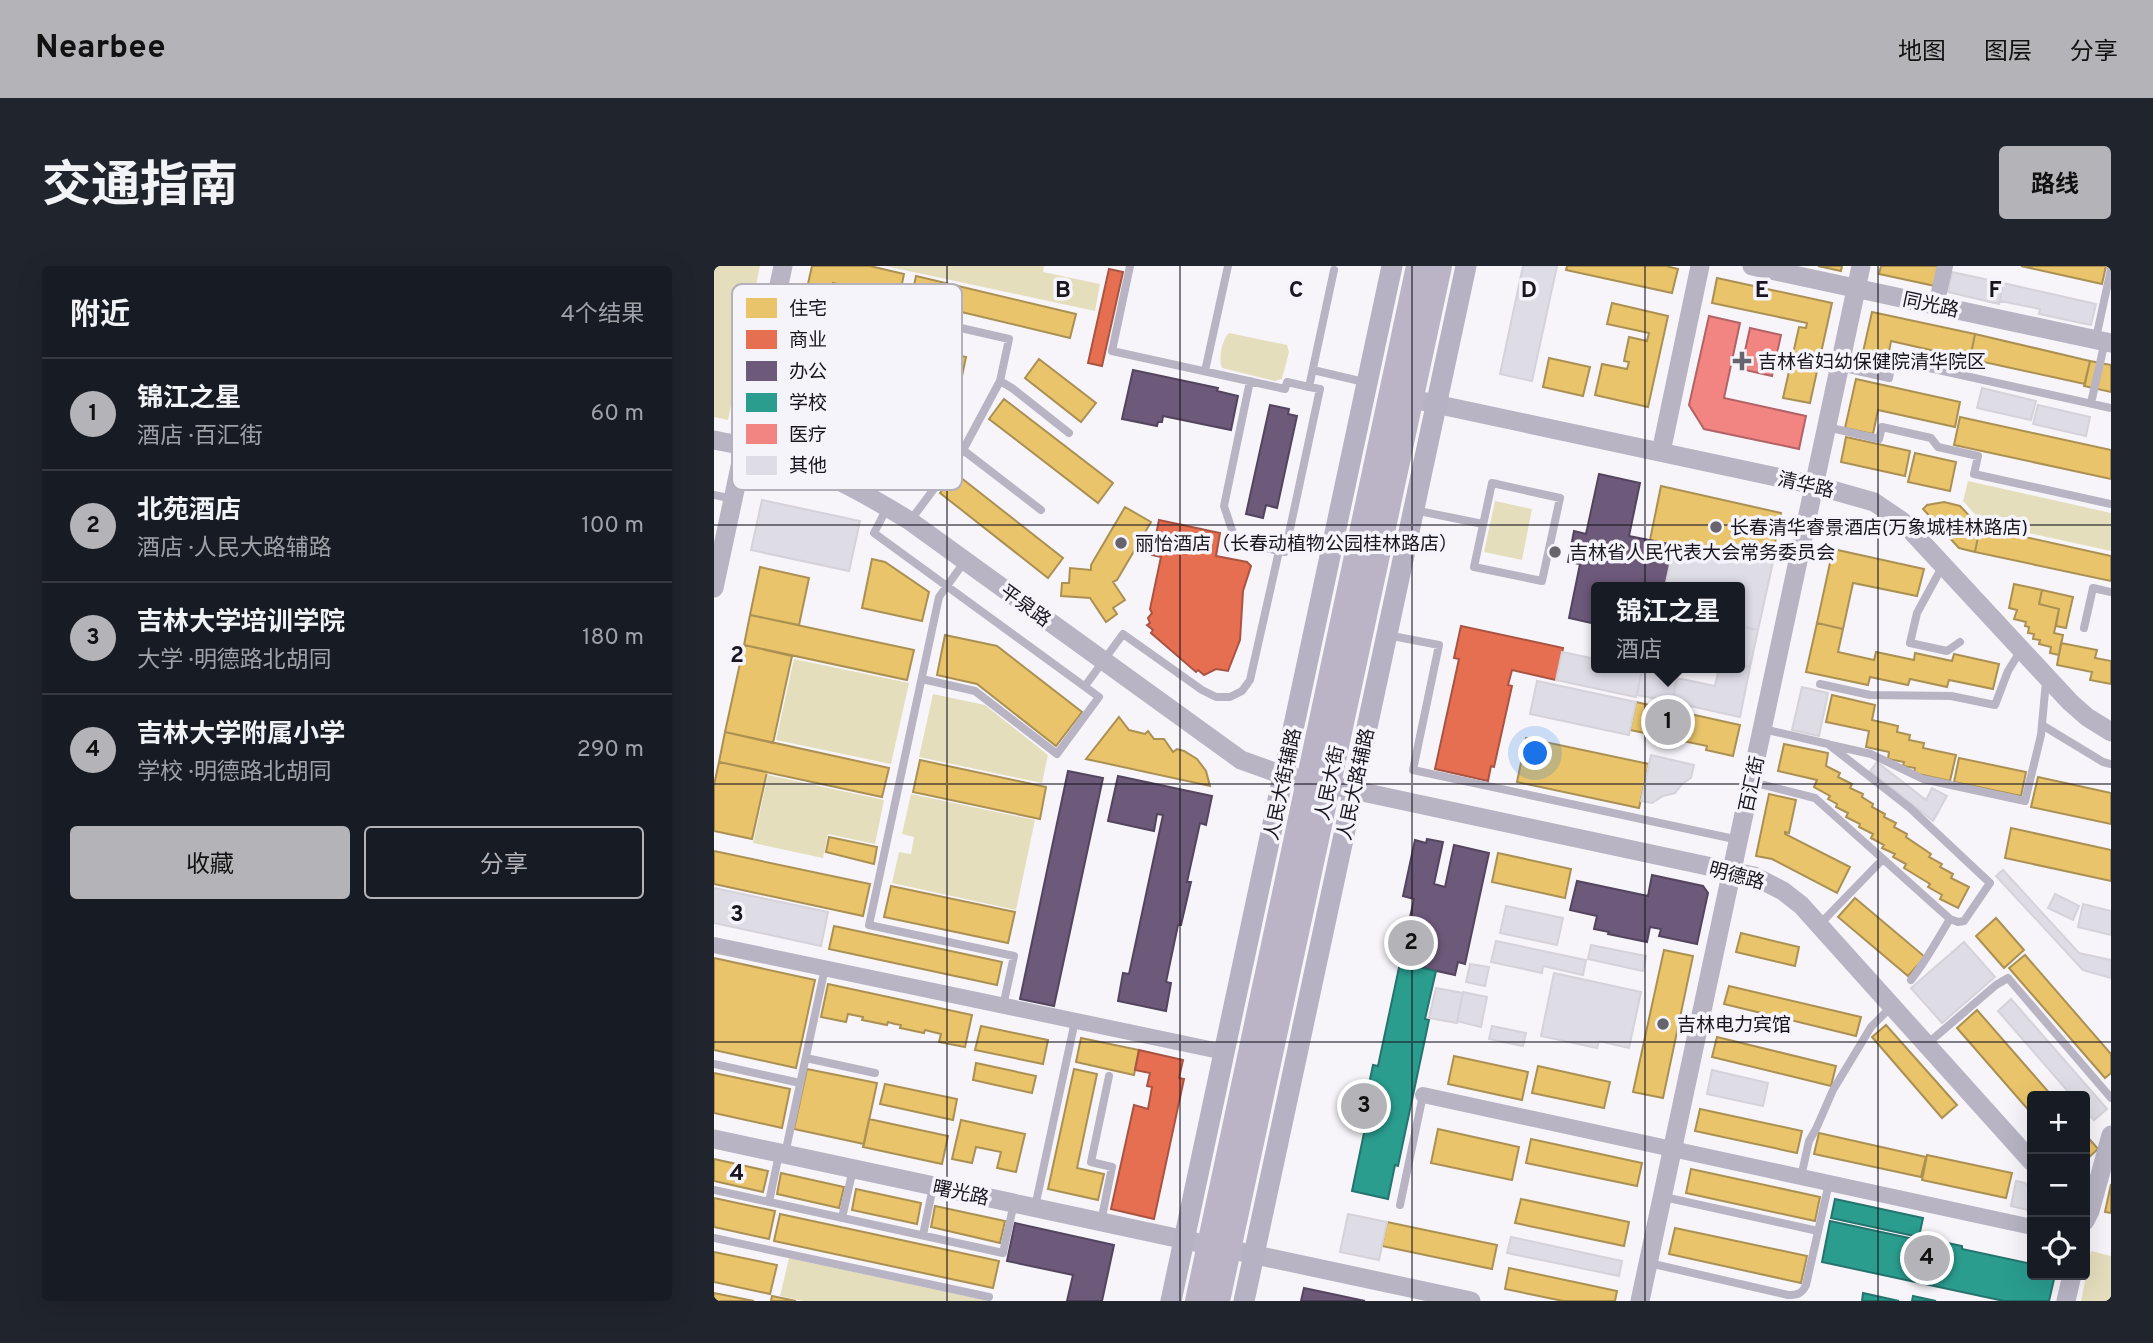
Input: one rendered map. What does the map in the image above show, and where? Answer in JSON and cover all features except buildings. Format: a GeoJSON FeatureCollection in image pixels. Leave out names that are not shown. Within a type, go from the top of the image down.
{"type":"FeatureCollection","features":[{"type":"Feature","properties":{"kind":"main road","name":"人民大街辅路"},"geometry":{"type":"LineString","coordinates":[[1171,1301],[1392,266]]}},
{"type":"Feature","properties":{"kind":"main road","name":"人民大街"},"geometry":{"type":"LineString","coordinates":[[1197,1301],[1219,1247],[1319,782],[1418,266]]}},
{"type":"Feature","properties":{"kind":"main road","name":"人民大街"},"geometry":{"type":"LineString","coordinates":[[1319,782],[1412,398],[1440,266]]}},
{"type":"Feature","properties":{"kind":"main road","name":"人民大路辅路"},"geometry":{"type":"LineString","coordinates":[[1244,1301],[1466,266]]}},
{"type":"Feature","properties":{"kind":"main road","name":"人民大街"},"geometry":{"type":"LineString","coordinates":[[1218,1301],[1219,1247]]}},
{"type":"Feature","properties":{"kind":"street"},"geometry":{"type":"LineString","coordinates":[[779,284],[783,266]]}},
{"type":"Feature","properties":{"kind":"street"},"geometry":{"type":"LineString","coordinates":[[1661,452],[1700,266]]}},
{"type":"Feature","properties":{"kind":"street","name":"同光路"},"geometry":{"type":"LineString","coordinates":[[1752,266],[2104,341]]}},
{"type":"Feature","properties":{"kind":"street","name":"百汇街"},"geometry":{"type":"LineString","coordinates":[[1640,1301],[1861,266]]}},
{"type":"Feature","properties":{"kind":"street"},"geometry":{"type":"LineString","coordinates":[[1936,305],[1945,266]]}},
{"type":"Feature","properties":{"kind":"street","name":"清华路"},"geometry":{"type":"LineString","coordinates":[[1412,398],[1815,485],[1863,498],[1887,509],[1944,564],[2047,679],[2087,717],[2111,732]]}},
{"type":"Feature","properties":{"kind":"street","name":"平泉路"},"geometry":{"type":"LineString","coordinates":[[714,440],[732,444]]}},
{"type":"Feature","properties":{"kind":"street"},"geometry":{"type":"LineString","coordinates":[[714,588],[723,497],[732,475]]}},
{"type":"Feature","properties":{"kind":"street","name":"平泉路"},"geometry":{"type":"LineString","coordinates":[[855,490],[910,521],[1241,760],[1283,775],[1319,782]]}},
{"type":"Feature","properties":{"kind":"street","name":"明德路"},"geometry":{"type":"LineString","coordinates":[[1319,782],[1754,876],[1783,891],[1801,905],[2027,1157]]}},
{"type":"Feature","properties":{"kind":"street"},"geometry":{"type":"LineString","coordinates":[[714,945],[1224,1052]]}},
{"type":"Feature","properties":{"kind":"street"},"geometry":{"type":"LineString","coordinates":[[1423,1095],[2027,1226]]}},
{"type":"Feature","properties":{"kind":"street"},"geometry":{"type":"LineString","coordinates":[[2087,1217],[2111,1135]]}},
{"type":"Feature","properties":{"kind":"street","name":"曙光路"},"geometry":{"type":"LineString","coordinates":[[714,1139],[1471,1301]]}},
{"type":"Feature","properties":{"kind":"street"},"geometry":{"type":"LineString","coordinates":[[2066,1301],[2071,1280]]}},
{"type":"Feature","properties":{"kind":"lane"},"geometry":{"type":"LineString","coordinates":[[1130,266],[1112,351],[1205,371],[1250,381],[1285,389],[1287,382],[1320,389],[1285,552],[1236,542],[1224,506],[1250,381]]}},
{"type":"Feature","properties":{"kind":"lane"},"geometry":{"type":"LineString","coordinates":[[1205,371],[1228,266]]}},
{"type":"Feature","properties":{"kind":"lane"},"geometry":{"type":"LineString","coordinates":[[2091,403],[2104,341],[2111,269]]}},
{"type":"Feature","properties":{"kind":"lane"},"geometry":{"type":"LineString","coordinates":[[1309,387],[1334,270]]}},
{"type":"Feature","properties":{"kind":"lane"},"geometry":{"type":"LineString","coordinates":[[962,328],[1009,339],[1000,381],[962,450],[1041,510]]}},
{"type":"Feature","properties":{"kind":"lane"},"geometry":{"type":"LineString","coordinates":[[1840,367],[1889,378],[1893,360],[2111,408]]}},
{"type":"Feature","properties":{"kind":"lane"},"geometry":{"type":"LineString","coordinates":[[1313,370],[1367,382]]}},
{"type":"Feature","properties":{"kind":"lane"},"geometry":{"type":"LineString","coordinates":[[1000,381],[1069,433]]}},
{"type":"Feature","properties":{"kind":"lane"},"geometry":{"type":"LineString","coordinates":[[1827,427],[1879,439],[1882,427],[1931,438],[1938,447],[1978,456],[1974,474],[2111,504]]}},
{"type":"Feature","properties":{"kind":"lane"},"geometry":{"type":"LineString","coordinates":[[1492,483],[1560,498],[1542,581],[1474,567],[1483,524],[1492,483]]}},
{"type":"Feature","properties":{"kind":"lane"},"geometry":{"type":"LineString","coordinates":[[910,521],[932,490]]}},
{"type":"Feature","properties":{"kind":"lane"},"geometry":{"type":"LineString","coordinates":[[887,507],[874,533],[1099,697],[1057,754],[975,691],[922,679]]}},
{"type":"Feature","properties":{"kind":"lane"},"geometry":{"type":"LineString","coordinates":[[1414,510],[1483,524]]}},
{"type":"Feature","properties":{"kind":"lane"},"geometry":{"type":"LineString","coordinates":[[1085,687],[1124,634],[1210,695],[1223,698],[1237,694],[1247,686],[1255,665],[1279,551]]}},
{"type":"Feature","properties":{"kind":"lane"},"geometry":{"type":"LineString","coordinates":[[965,561],[939,597],[869,925],[1014,956],[1003,1006]]}},
{"type":"Feature","properties":{"kind":"lane"},"geometry":{"type":"LineString","coordinates":[[1944,564],[1922,602],[1910,643],[1947,651],[1961,642]]}},
{"type":"Feature","properties":{"kind":"lane"},"geometry":{"type":"LineString","coordinates":[[2084,628],[2092,588],[2111,592]]}},
{"type":"Feature","properties":{"kind":"lane"},"geometry":{"type":"LineString","coordinates":[[1387,635],[1439,645],[1413,770],[1739,840]]}},
{"type":"Feature","properties":{"kind":"lane"},"geometry":{"type":"LineString","coordinates":[[1819,684],[1870,695],[1951,696],[1995,705],[2008,671],[2021,650]]}},
{"type":"Feature","properties":{"kind":"lane"},"geometry":{"type":"LineString","coordinates":[[1763,729],[1871,754],[1923,779],[2025,802],[2042,725],[2047,679]]}},
{"type":"Feature","properties":{"kind":"lane"},"geometry":{"type":"LineString","coordinates":[[2042,725],[2103,762],[2111,764]]}},
{"type":"Feature","properties":{"kind":"lane"},"geometry":{"type":"LineString","coordinates":[[1752,782],[1815,798],[1951,919],[1964,921],[1990,883],[1910,808],[1828,744]]}},
{"type":"Feature","properties":{"kind":"lane"},"geometry":{"type":"LineString","coordinates":[[1819,925],[1883,859]]}},
{"type":"Feature","properties":{"kind":"lane"},"geometry":{"type":"LineString","coordinates":[[1911,980],[1926,961],[1951,919]]}},
{"type":"Feature","properties":{"kind":"lane"},"geometry":{"type":"LineString","coordinates":[[769,1202],[806,1058],[825,968]]}},
{"type":"Feature","properties":{"kind":"lane"},"geometry":{"type":"LineString","coordinates":[[1927,1044],[1996,985],[2008,978],[2111,1098]]}},
{"type":"Feature","properties":{"kind":"lane"},"geometry":{"type":"LineString","coordinates":[[1801,1177],[1809,1142],[1833,1090],[1871,1027],[1893,1006]]}},
{"type":"Feature","properties":{"kind":"lane"},"geometry":{"type":"LineString","coordinates":[[1035,1207],[1075,1021]]}},
{"type":"Feature","properties":{"kind":"lane"},"geometry":{"type":"LineString","coordinates":[[806,1058],[874,1073]]}},
{"type":"Feature","properties":{"kind":"lane"},"geometry":{"type":"LineString","coordinates":[[714,1064],[800,1083]]}},
{"type":"Feature","properties":{"kind":"lane"},"geometry":{"type":"LineString","coordinates":[[1101,1222],[1112,1167],[1091,1162],[1109,1076]]}},
{"type":"Feature","properties":{"kind":"lane"},"geometry":{"type":"LineString","coordinates":[[1399,1205],[1423,1095]]}},
{"type":"Feature","properties":{"kind":"lane"},"geometry":{"type":"LineString","coordinates":[[842,1218],[853,1168]]}},
{"type":"Feature","properties":{"kind":"lane"},"geometry":{"type":"LineString","coordinates":[[1648,1262],[1796,1295],[1803,1291],[1806,1285],[1829,1183]]}},
{"type":"Feature","properties":{"kind":"lane"},"geometry":{"type":"LineString","coordinates":[[923,1235],[933,1186]]}},
{"type":"Feature","properties":{"kind":"lane"},"geometry":{"type":"LineString","coordinates":[[714,1190],[1003,1252],[1014,1203]]}},
{"type":"Feature","properties":{"kind":"lane"},"geometry":{"type":"LineString","coordinates":[[1662,1197],[1818,1231]]}},
{"type":"Feature","properties":{"kind":"lane"},"geometry":{"type":"LineString","coordinates":[[714,1238],[989,1297]]}},
{"type":"Feature","properties":{"kind":"shaded area"},"geometry":{"type":"Polygon","coordinates":[[[714,266],[760,266],[756,284],[732,284],[732,401],[728,420],[714,417],[714,266]]]}},
{"type":"Feature","properties":{"kind":"shaded area"},"geometry":{"type":"Polygon","coordinates":[[[885,266],[1044,266],[1043,272],[1100,284],[1095,311],[885,266]]]}},
{"type":"Feature","properties":{"kind":"shaded area"},"geometry":{"type":"Polygon","coordinates":[[[1229,333],[1287,345],[1289,352],[1282,379],[1275,381],[1222,368],[1221,349],[1229,333]]]}},
{"type":"Feature","properties":{"kind":"shaded area"},"geometry":{"type":"Polygon","coordinates":[[[1968,481],[2111,513],[2111,551],[1983,523],[1963,501],[1968,481]]]}},
{"type":"Feature","properties":{"kind":"shaded area"},"geometry":{"type":"Polygon","coordinates":[[[1495,501],[1532,509],[1522,560],[1484,552],[1495,501]]]}},
{"type":"Feature","properties":{"kind":"shaded area"},"geometry":{"type":"Polygon","coordinates":[[[794,659],[909,683],[891,764],[776,740],[794,659]]]}},
{"type":"Feature","properties":{"kind":"shaded area"},"geometry":{"type":"Polygon","coordinates":[[[933,694],[985,705],[1048,755],[1042,783],[919,757],[933,694]]]}},
{"type":"Feature","properties":{"kind":"shaded area"},"geometry":{"type":"Polygon","coordinates":[[[768,775],[884,800],[875,844],[828,834],[823,858],[753,843],[768,775]]]}},
{"type":"Feature","properties":{"kind":"shaded area"},"geometry":{"type":"Polygon","coordinates":[[[911,794],[1035,820],[1016,910],[892,883],[899,852],[911,854],[914,837],[902,834],[911,794]]]}},
{"type":"Feature","properties":{"kind":"shaded area"},"geometry":{"type":"Polygon","coordinates":[[[2091,1251],[2111,1256],[2111,1301],[2081,1301],[2085,1280],[2090,1280],[2091,1251]]]}},
{"type":"Feature","properties":{"kind":"shaded area"},"geometry":{"type":"Polygon","coordinates":[[[789,1258],[989,1301],[803,1301],[780,1296],[789,1258]]]}},
{"type":"Feature","properties":{"kind":"place","name":"吉林省妇幼保健院清华院区"},"geometry":{"type":"Point","coordinates":[1742,361]}},
{"type":"Feature","properties":{"kind":"place","name":"长春清华睿景酒店(万象城桂林路店)"},"geometry":{"type":"Point","coordinates":[1716,527]}},
{"type":"Feature","properties":{"kind":"place","name":"丽怡酒店（长春动植物公园桂林路店）"},"geometry":{"type":"Point","coordinates":[1121,543]}},
{"type":"Feature","properties":{"kind":"place","name":"吉林省人民代表大会常务委员会"},"geometry":{"type":"Point","coordinates":[1555,552]}},
{"type":"Feature","properties":{"kind":"place","name":"锦江之星"},"geometry":{"type":"Point","coordinates":[1668,722]}},
{"type":"Feature","properties":{"kind":"place","name":"北苑酒店"},"geometry":{"type":"Point","coordinates":[1411,943]}},
{"type":"Feature","properties":{"kind":"place","name":"吉林电力宾馆"},"geometry":{"type":"Point","coordinates":[1663,1024]}},
{"type":"Feature","properties":{"kind":"place","name":"吉林大学培训学院"},"geometry":{"type":"Point","coordinates":[1364,1106]}},
{"type":"Feature","properties":{"kind":"place","name":"吉林大学附属小学"},"geometry":{"type":"Point","coordinates":[1927,1258]}}]}
